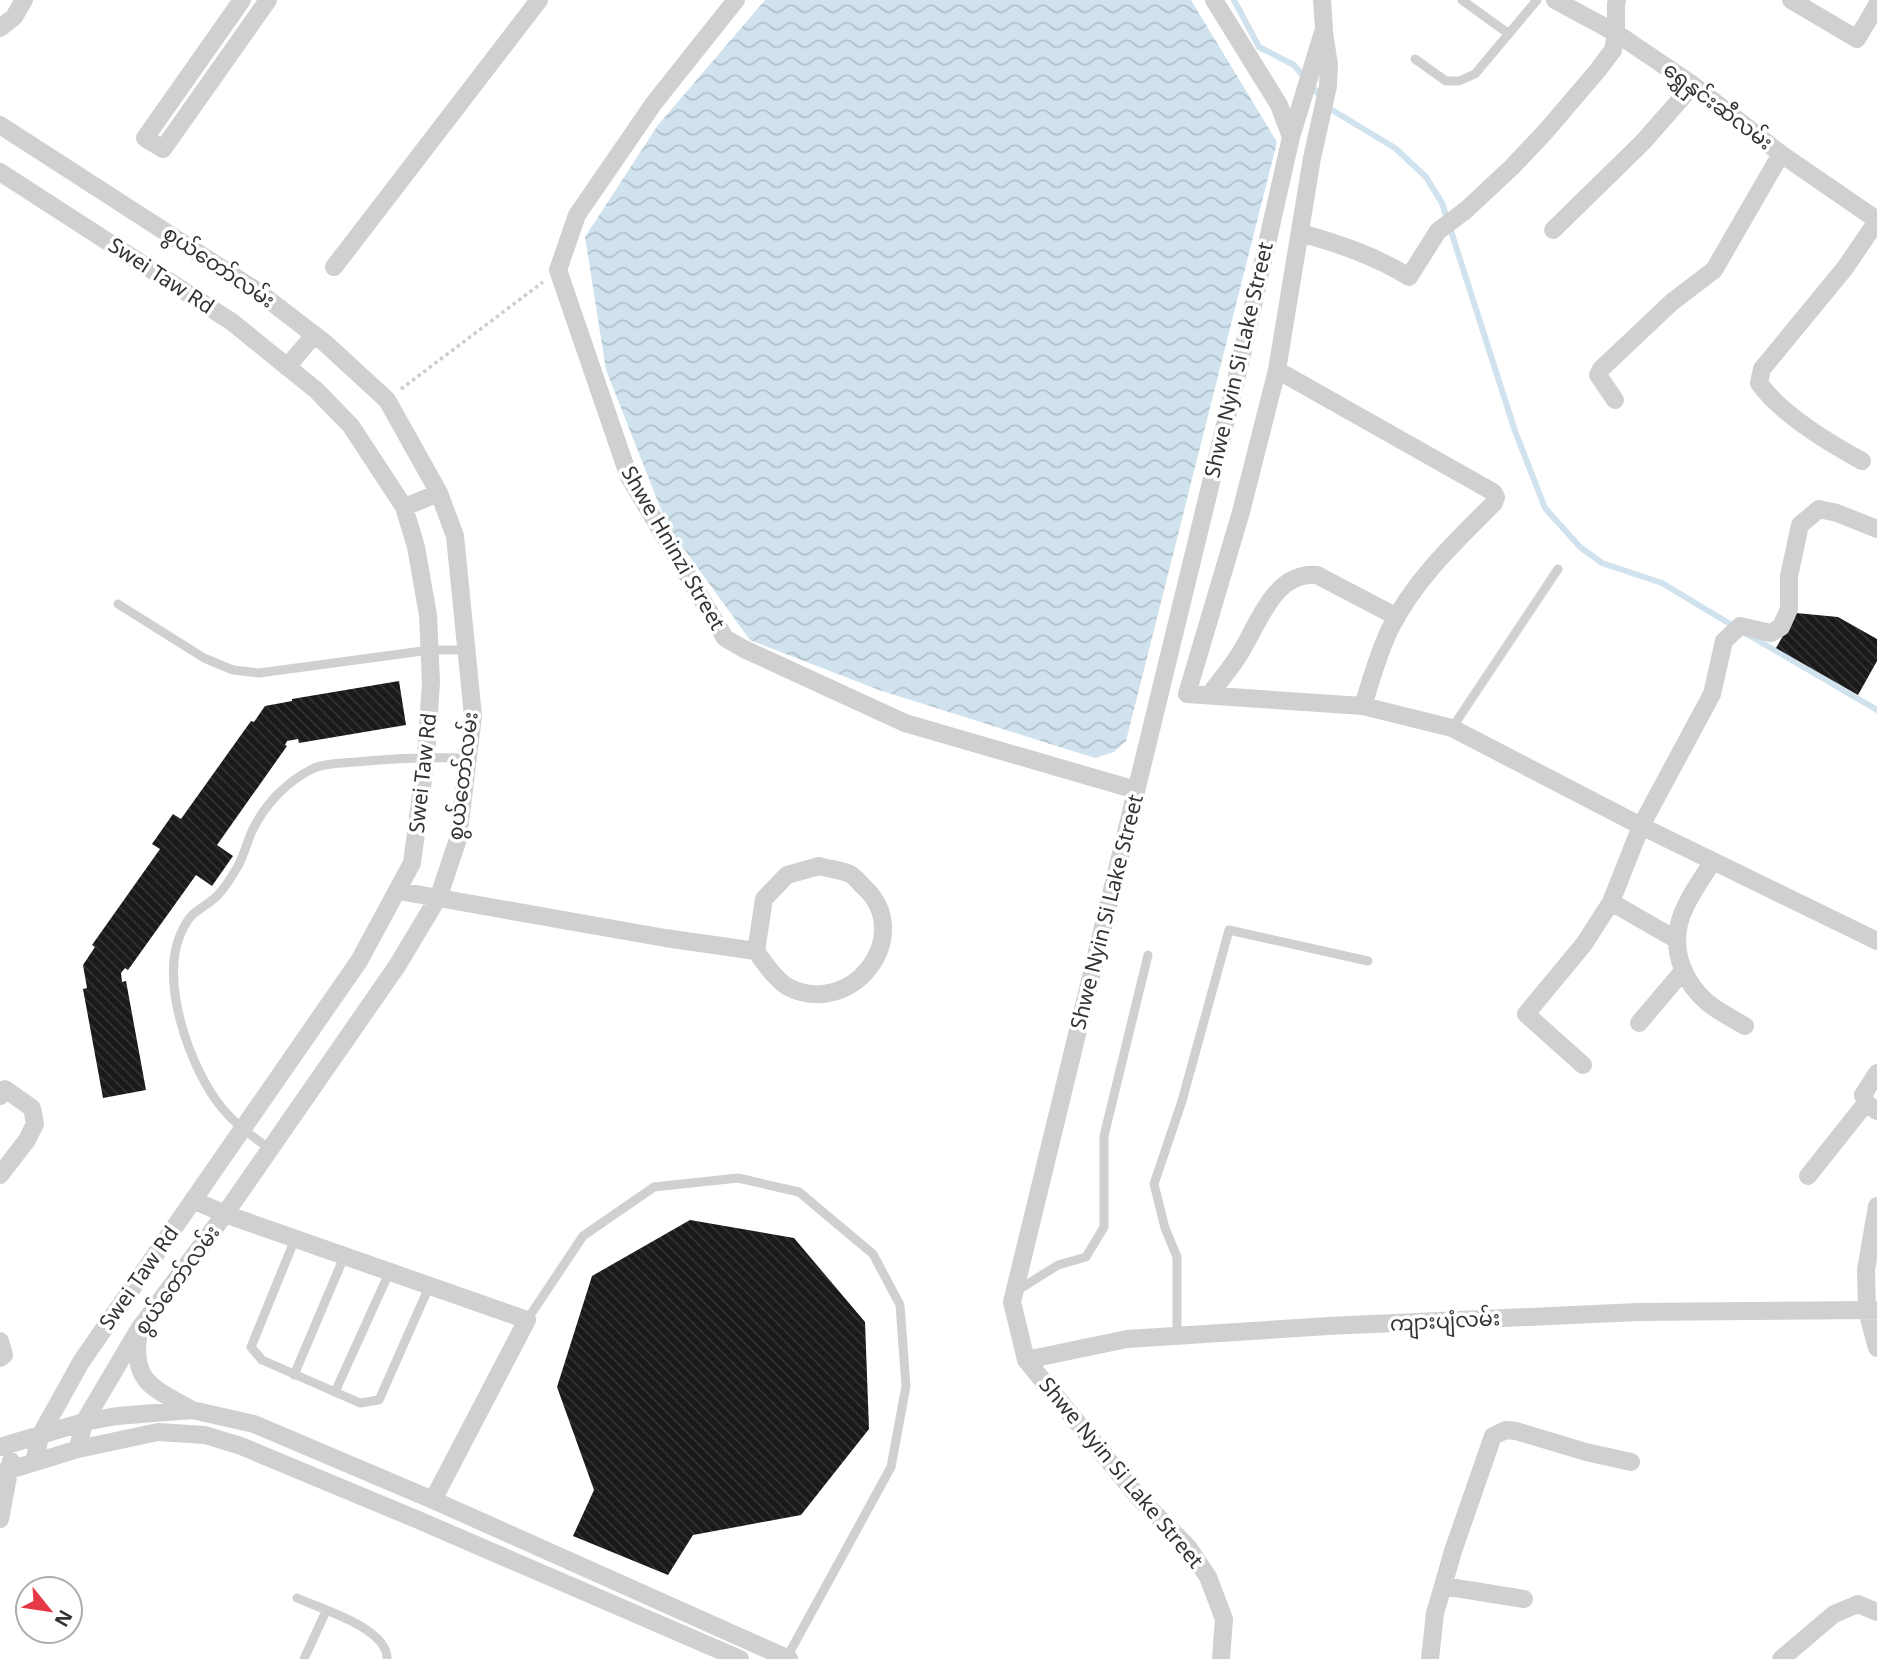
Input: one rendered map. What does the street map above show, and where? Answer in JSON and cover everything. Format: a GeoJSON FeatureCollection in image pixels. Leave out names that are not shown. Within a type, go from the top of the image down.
{"type":"FeatureCollection","features":[{"type":"Feature","properties":{"kind":"street"},"geometry":{"type":"LineString","coordinates":[[0,28],[14,17],[24,0]]}},
{"type":"Feature","properties":{"kind":"street"},"geometry":{"type":"LineString","coordinates":[[242,0],[145,138],[163,149],[268,0]]}},
{"type":"Feature","properties":{"kind":"street"},"geometry":{"type":"LineString","coordinates":[[334,267],[539,0]]}},
{"type":"Feature","properties":{"kind":"street"},"geometry":{"type":"LineString","coordinates":[[558,270],[577,215],[654,103],[736,0]]}},
{"type":"Feature","properties":{"kind":"street"},"geometry":{"type":"LineString","coordinates":[[1214,0],[1279,105],[1291,137]]}},
{"type":"Feature","properties":{"kind":"street"},"geometry":{"type":"LineString","coordinates":[[1322,0],[1329,65],[1328,86],[1278,370],[1241,512],[1187,694],[1363,706],[1452,729],[1641,826],[1877,941]]}},
{"type":"Feature","properties":{"kind":"street","name":"ရွှေနှင်းဆီလမ်း"},"geometry":{"type":"LineString","coordinates":[[1555,0],[1616,33],[1693,85],[1781,153],[1877,220]]}},
{"type":"Feature","properties":{"kind":"street"},"geometry":{"type":"LineString","coordinates":[[1301,233],[1389,264],[1409,277],[1438,231],[1466,210],[1512,167],[1577,97],[1613,50],[1617,0]]}},
{"type":"Feature","properties":{"kind":"street"},"geometry":{"type":"LineString","coordinates":[[1791,0],[1857,38],[1877,5]]}},
{"type":"Feature","properties":{"kind":"street","name":"Shwe Nyin Si Lake Street"},"geometry":{"type":"LineString","coordinates":[[1221,1659],[1224,1619],[1208,1577],[1188,1547],[1140,1499],[1026,1360],[1012,1302],[1241,359],[1291,137],[1324,29]]}},
{"type":"Feature","properties":{"kind":"street"},"geometry":{"type":"LineString","coordinates":[[1553,230],[1643,142],[1693,85]]}},
{"type":"Feature","properties":{"kind":"street","name":"စွယ်တော်လမ်း"},"geometry":{"type":"LineString","coordinates":[[0,125],[257,291],[314,335],[387,400],[439,493],[454,536],[473,716],[458,839],[439,897],[397,966],[225,1214],[139,1329],[84,1422],[78,1449]]}},
{"type":"Feature","properties":{"kind":"street"},"geometry":{"type":"LineString","coordinates":[[1615,400],[1600,382],[1598,375],[1601,369],[1672,302],[1714,270],[1781,153]]}},
{"type":"Feature","properties":{"kind":"street","name":"Swei Taw Rd"},"geometry":{"type":"LineString","coordinates":[[0,172],[232,322],[316,390],[351,426],[404,507],[416,547],[428,615],[431,682],[426,757],[412,863],[399,891],[359,961],[81,1362],[41,1434],[34,1461]]}},
{"type":"Feature","properties":{"kind":"street"},"geometry":{"type":"LineString","coordinates":[[1862,461],[1810,429],[1766,393],[1759,383],[1762,369],[1845,268],[1877,220]]}},
{"type":"Feature","properties":{"kind":"street","name":"Shwe Hninzi Street"},"geometry":{"type":"LineString","coordinates":[[558,270],[629,477],[724,638],[905,723],[1136,790]]}},
{"type":"Feature","properties":{"kind":"street"},"geometry":{"type":"LineString","coordinates":[[287,367],[314,335]]}},
{"type":"Feature","properties":{"kind":"street"},"geometry":{"type":"LineString","coordinates":[[1278,370],[1493,492],[1496,497],[1494,503],[1417,585],[1397,617],[1379,655],[1363,706]]}},
{"type":"Feature","properties":{"kind":"street"},"geometry":{"type":"LineString","coordinates":[[404,507],[439,493]]}},
{"type":"Feature","properties":{"kind":"street"},"geometry":{"type":"LineString","coordinates":[[1583,1065],[1525,1014],[1584,944],[1611,902],[1641,826],[1712,694],[1724,641],[1736,630],[1771,633],[1781,627],[1789,610],[1789,576],[1800,525],[1819,509],[1877,529]]}},
{"type":"Feature","properties":{"kind":"street"},"geometry":{"type":"LineString","coordinates":[[1210,694],[1241,653],[1271,598],[1288,582],[1304,575],[1317,575],[1397,617]]}},
{"type":"Feature","properties":{"kind":"street"},"geometry":{"type":"LineString","coordinates":[[1713,861],[1679,922],[1677,940],[1683,971],[1690,984],[1708,1003],[1745,1026]]}},
{"type":"Feature","properties":{"kind":"street"},"geometry":{"type":"LineString","coordinates":[[399,891],[665,938],[756,951],[764,963],[788,986],[820,995],[852,986],[875,962],[884,930],[875,898],[851,875],[819,866],[787,875],[764,899],[756,951]]}},
{"type":"Feature","properties":{"kind":"street"},"geometry":{"type":"LineString","coordinates":[[1611,902],[1677,940]]}},
{"type":"Feature","properties":{"kind":"street"},"geometry":{"type":"LineString","coordinates":[[1639,1023],[1683,971]]}},
{"type":"Feature","properties":{"kind":"street"},"geometry":{"type":"LineString","coordinates":[[1808,1176],[1872,1107],[1863,1095],[1877,1073]]}},
{"type":"Feature","properties":{"kind":"street"},"geometry":{"type":"LineString","coordinates":[[0,1096],[5,1089],[32,1108],[35,1124],[27,1140],[0,1175]]}},
{"type":"Feature","properties":{"kind":"street"},"geometry":{"type":"LineString","coordinates":[[193,1200],[344,1257],[527,1320],[433,1500]]}},
{"type":"Feature","properties":{"kind":"street"},"geometry":{"type":"LineString","coordinates":[[1877,1206],[1866,1270],[1874,1308],[1877,1348]]}},
{"type":"Feature","properties":{"kind":"street","name":"ကျားပျံလမ်း"},"geometry":{"type":"LineString","coordinates":[[1026,1360],[1127,1339],[1329,1326],[1638,1312],[1874,1308]]}},
{"type":"Feature","properties":{"kind":"street"},"geometry":{"type":"LineString","coordinates":[[139,1329],[135,1357],[146,1383],[192,1410]]}},
{"type":"Feature","properties":{"kind":"street"},"geometry":{"type":"LineString","coordinates":[[0,1341],[5,1355],[0,1358]]}},
{"type":"Feature","properties":{"kind":"street"},"geometry":{"type":"LineString","coordinates":[[0,1519],[6,1445],[84,1422],[117,1416],[192,1410],[254,1424],[433,1500],[787,1659]]}},
{"type":"Feature","properties":{"kind":"street"},"geometry":{"type":"LineString","coordinates":[[1430,1659],[1435,1613],[1453,1551],[1493,1436],[1506,1430],[1516,1431],[1574,1449],[1631,1462]]}},
{"type":"Feature","properties":{"kind":"street"},"geometry":{"type":"LineString","coordinates":[[5,1471],[78,1449],[158,1432],[205,1435],[241,1446],[740,1659]]}},
{"type":"Feature","properties":{"kind":"street"},"geometry":{"type":"LineString","coordinates":[[1443,1586],[1524,1599]]}},
{"type":"Feature","properties":{"kind":"street"},"geometry":{"type":"LineString","coordinates":[[1781,1659],[1834,1614],[1877,1598]]}},
{"type":"Feature","properties":{"kind":"street"},"geometry":{"type":"LineString","coordinates":[[1858,1604],[1877,1612]]}},
{"type":"Feature","properties":{"kind":"lane"},"geometry":{"type":"LineString","coordinates":[[1462,0],[1509,34]]}},
{"type":"Feature","properties":{"kind":"lane"},"geometry":{"type":"LineString","coordinates":[[1415,60],[1446,82],[1459,81],[1475,74],[1538,0]]}},
{"type":"Feature","properties":{"kind":"lane"},"geometry":{"type":"LineString","coordinates":[[1452,729],[1558,569]]}},
{"type":"Feature","properties":{"kind":"lane"},"geometry":{"type":"LineString","coordinates":[[118,604],[204,658],[233,670],[259,673],[430,650],[466,650]]}},
{"type":"Feature","properties":{"kind":"lane"},"geometry":{"type":"LineString","coordinates":[[270,1149],[241,1129],[212,1093],[190,1047],[174,983],[173,959],[189,916],[215,898],[229,881],[241,862],[252,830],[262,814],[277,794],[295,779],[317,767],[389,759],[468,758]]}},
{"type":"Feature","properties":{"kind":"lane"},"geometry":{"type":"LineString","coordinates":[[1177,1336],[1177,1257],[1165,1228],[1154,1184],[1182,1101],[1229,930],[1368,961]]}},
{"type":"Feature","properties":{"kind":"lane"},"geometry":{"type":"LineString","coordinates":[[1014,1293],[1058,1265],[1086,1257],[1104,1227],[1104,1136],[1148,955]]}},
{"type":"Feature","properties":{"kind":"lane"},"geometry":{"type":"LineString","coordinates":[[527,1320],[583,1236],[654,1187],[738,1178],[799,1192],[873,1254],[900,1305],[906,1386],[891,1467],[787,1659]]}},
{"type":"Feature","properties":{"kind":"lane"},"geometry":{"type":"LineString","coordinates":[[295,1239],[251,1347],[262,1360],[360,1403],[379,1400],[429,1287]]}},
{"type":"Feature","properties":{"kind":"lane"},"geometry":{"type":"LineString","coordinates":[[294,1375],[344,1257]]}},
{"type":"Feature","properties":{"kind":"lane"},"geometry":{"type":"LineString","coordinates":[[335,1392],[389,1273]]}},
{"type":"Feature","properties":{"kind":"lane"},"geometry":{"type":"LineString","coordinates":[[297,1598],[365,1628],[380,1642],[387,1652],[387,1659]]}},
{"type":"Feature","properties":{"kind":"lane"},"geometry":{"type":"LineString","coordinates":[[304,1659],[327,1611]]}},
{"type":"Feature","properties":{"kind":"path"},"geometry":{"type":"LineString","coordinates":[[387,400],[558,270]]}},
{"type":"Feature","properties":{"kind":"water"},"geometry":{"type":"Polygon","coordinates":[[[765,0],[1191,0],[1277,142],[1126,741],[1114,752],[1095,758],[879,690],[750,640],[668,527],[606,370],[585,237],[658,125],[765,0]]]}},
{"type":"Feature","properties":{"kind":"building"},"geometry":{"type":"Polygon","coordinates":[[[1796,613],[1838,617],[1877,639],[1877,661],[1858,695],[1776,648],[1796,613]]]}},
{"type":"Feature","properties":{"kind":"building"},"geometry":{"type":"Polygon","coordinates":[[[399,681],[406,725],[299,743],[298,739],[287,741],[287,746],[217,845],[233,856],[212,886],[196,875],[128,970],[125,968],[121,973],[122,982],[126,981],[146,1090],[103,1098],[83,989],[87,988],[83,965],[95,947],[92,945],[160,849],[152,844],[173,814],[181,819],[251,721],[254,722],[265,706],[399,681]]]}},
{"type":"Feature","properties":{"kind":"building"},"geometry":{"type":"Polygon","coordinates":[[[690,1220],[794,1238],[865,1322],[869,1429],[801,1515],[693,1535],[668,1575],[573,1536],[594,1490],[557,1387],[592,1276],[690,1220]]]}},
{"type":"Feature","properties":{"kind":"waterway"},"geometry":{"type":"LineString","coordinates":[[1234,0],[1259,47],[1294,65],[1321,97]]}},
{"type":"Feature","properties":{"kind":"waterway"},"geometry":{"type":"LineString","coordinates":[[1328,105],[1395,148],[1426,177],[1442,203],[1515,431],[1545,508],[1580,547],[1602,563],[1662,583],[1735,627]]}},
{"type":"Feature","properties":{"kind":"waterway"},"geometry":{"type":"LineString","coordinates":[[1747,634],[1877,710]]}}]}
